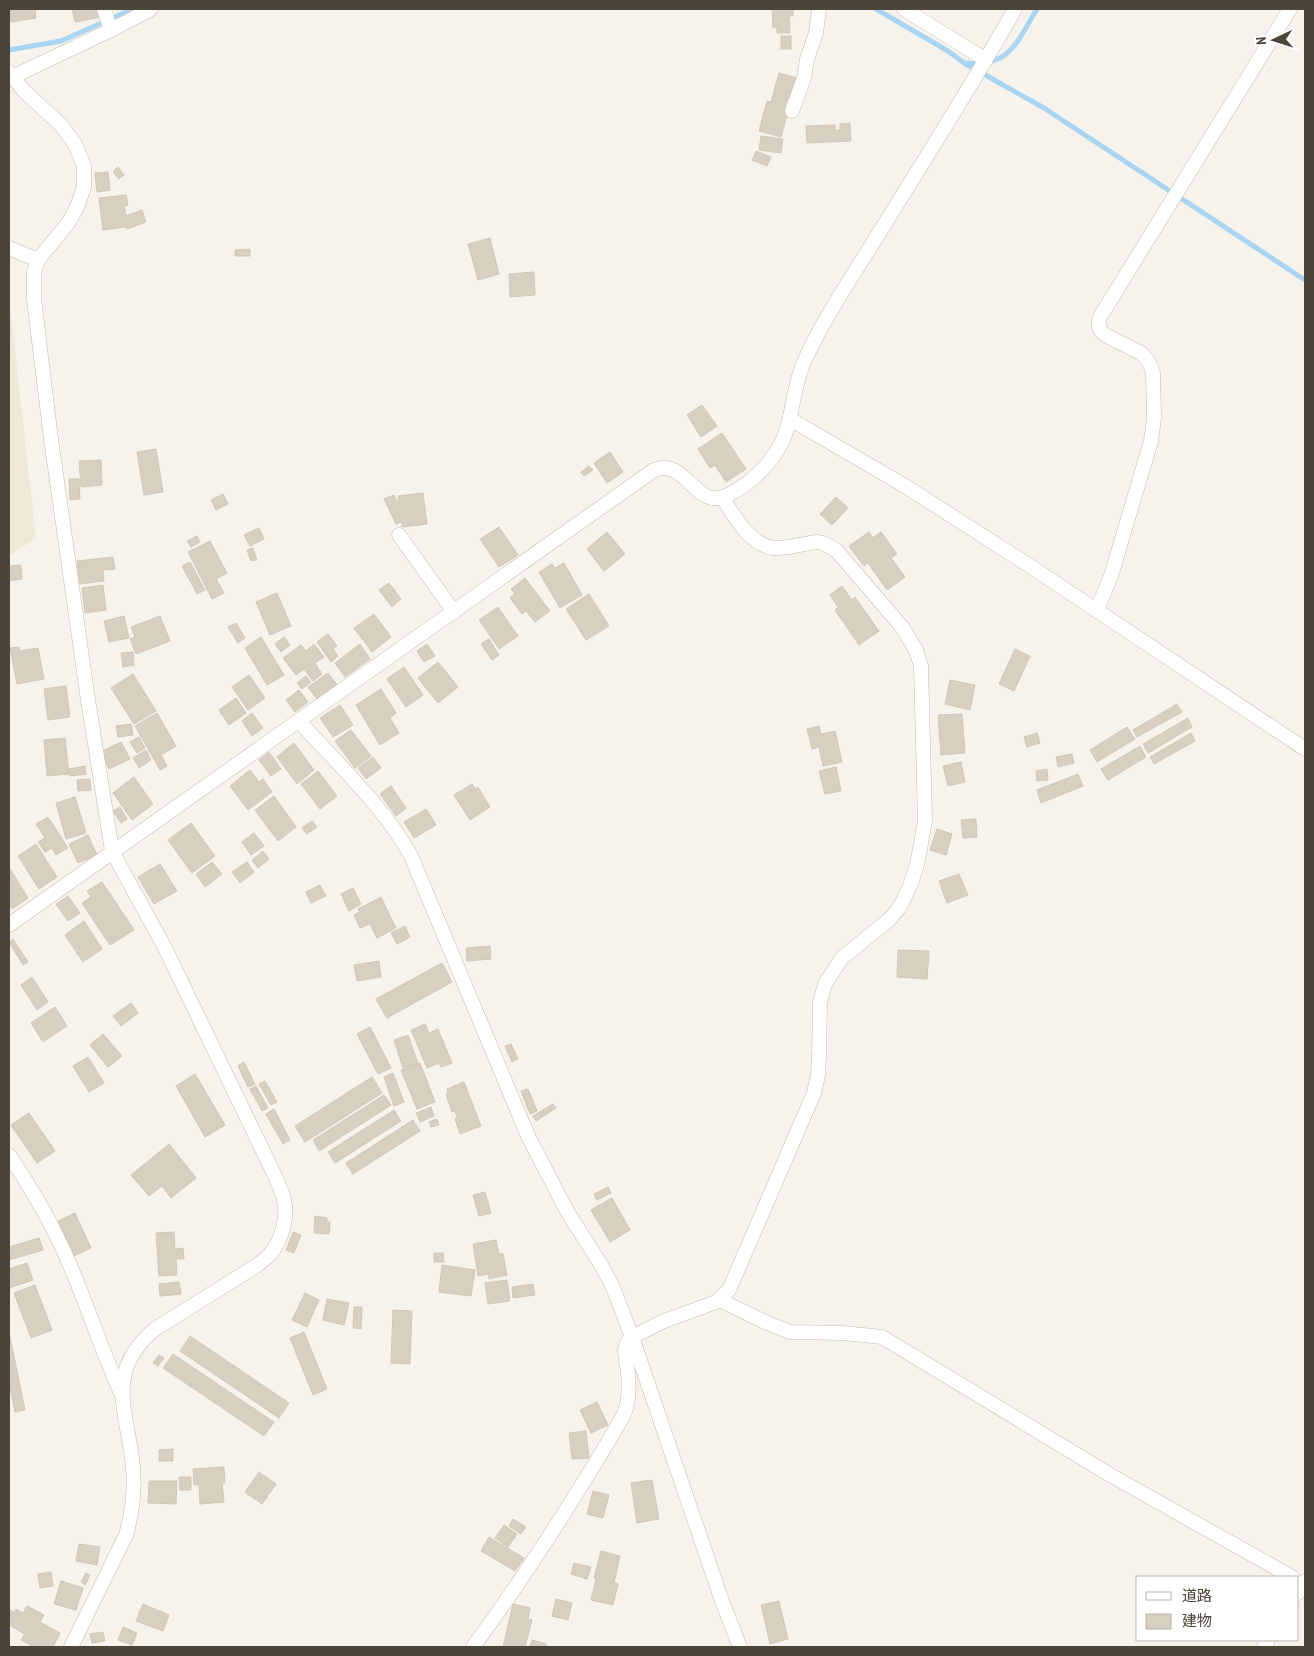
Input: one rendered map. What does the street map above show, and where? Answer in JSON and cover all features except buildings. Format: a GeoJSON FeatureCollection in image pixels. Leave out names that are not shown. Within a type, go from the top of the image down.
{"type":"FeatureCollection","features":[{"type":"Feature","properties":{"kind":"street"},"geometry":{"type":"LineString","coordinates":[[104,9],[111,30]]}},
{"type":"Feature","properties":{"kind":"street"},"geometry":{"type":"LineString","coordinates":[[71,1647],[126,1535],[132,1516],[133,1466],[122,1396],[122,1383],[127,1364],[144,1338],[178,1313],[256,1266],[271,1253],[281,1234],[285,1216],[284,1200],[276,1178],[164,948],[112,851],[88,700],[51,439],[34,299],[34,272],[38,260],[69,222],[77,207],[84,188],[84,166],[75,144],[61,125],[24,91],[10,75],[111,30],[151,9]]}},
{"type":"Feature","properties":{"kind":"street"},"geometry":{"type":"LineString","coordinates":[[792,111],[804,78],[807,59],[816,33],[818,9]]}},
{"type":"Feature","properties":{"kind":"street"},"geometry":{"type":"LineString","coordinates":[[904,9],[986,60]]}},
{"type":"Feature","properties":{"kind":"street"},"geometry":{"type":"LineString","coordinates":[[9,925],[654,470],[660,467],[668,467],[677,471],[703,494],[722,497],[750,481],[764,469],[780,447],[790,419],[797,381],[809,350],[842,292],[986,60],[1015,9]]}},
{"type":"Feature","properties":{"kind":"street"},"geometry":{"type":"LineString","coordinates":[[1097,610],[1111,576],[1148,450],[1154,418],[1153,373],[1151,366],[1141,353],[1100,331],[1098,322],[1290,9]]}},
{"type":"Feature","properties":{"kind":"street"},"geometry":{"type":"LineString","coordinates":[[9,248],[38,260]]}},
{"type":"Feature","properties":{"kind":"street"},"geometry":{"type":"LineString","coordinates":[[790,419],[905,486],[1097,610],[1305,749]]}},
{"type":"Feature","properties":{"kind":"street"},"geometry":{"type":"LineString","coordinates":[[473,1647],[550,1534],[595,1464],[626,1410],[628,1380],[624,1350],[628,1341],[632,1337],[664,1321],[716,1302],[728,1290],[814,1093],[820,1056],[820,1003],[825,984],[842,958],[890,919],[902,903],[917,865],[925,821],[921,666],[916,650],[908,636],[836,550],[823,543],[806,543],[781,548],[764,546],[746,530],[722,497]]}},
{"type":"Feature","properties":{"kind":"street"},"geometry":{"type":"LineString","coordinates":[[399,536],[454,612]]}},
{"type":"Feature","properties":{"kind":"street"},"geometry":{"type":"LineString","coordinates":[[299,721],[353,779],[402,840],[418,873],[528,1136],[568,1213],[600,1263],[612,1286],[632,1337],[722,1601],[740,1647]]}},
{"type":"Feature","properties":{"kind":"street"},"geometry":{"type":"LineString","coordinates":[[9,1155],[26,1180],[59,1240],[77,1282],[106,1361],[122,1396]]}},
{"type":"Feature","properties":{"kind":"street"},"geometry":{"type":"LineString","coordinates":[[721,1298],[724,1302],[790,1332],[843,1333],[882,1337],[1112,1476],[1287,1576]]}},
{"type":"Feature","properties":{"kind":"shaded area"},"geometry":{"type":"Polygon","coordinates":[[[9,297],[36,538],[9,556],[9,297]]]}},
{"type":"Feature","properties":{"kind":"waterway"},"geometry":{"type":"LineString","coordinates":[[9,50],[61,41],[133,9]]}},
{"type":"Feature","properties":{"kind":"waterway"},"geometry":{"type":"LineString","coordinates":[[876,9],[948,51],[964,63],[1044,108],[1305,280]]}},
{"type":"Feature","properties":{"kind":"waterway"},"geometry":{"type":"LineString","coordinates":[[967,63],[994,61],[1011,50],[1037,9]]}}]}
